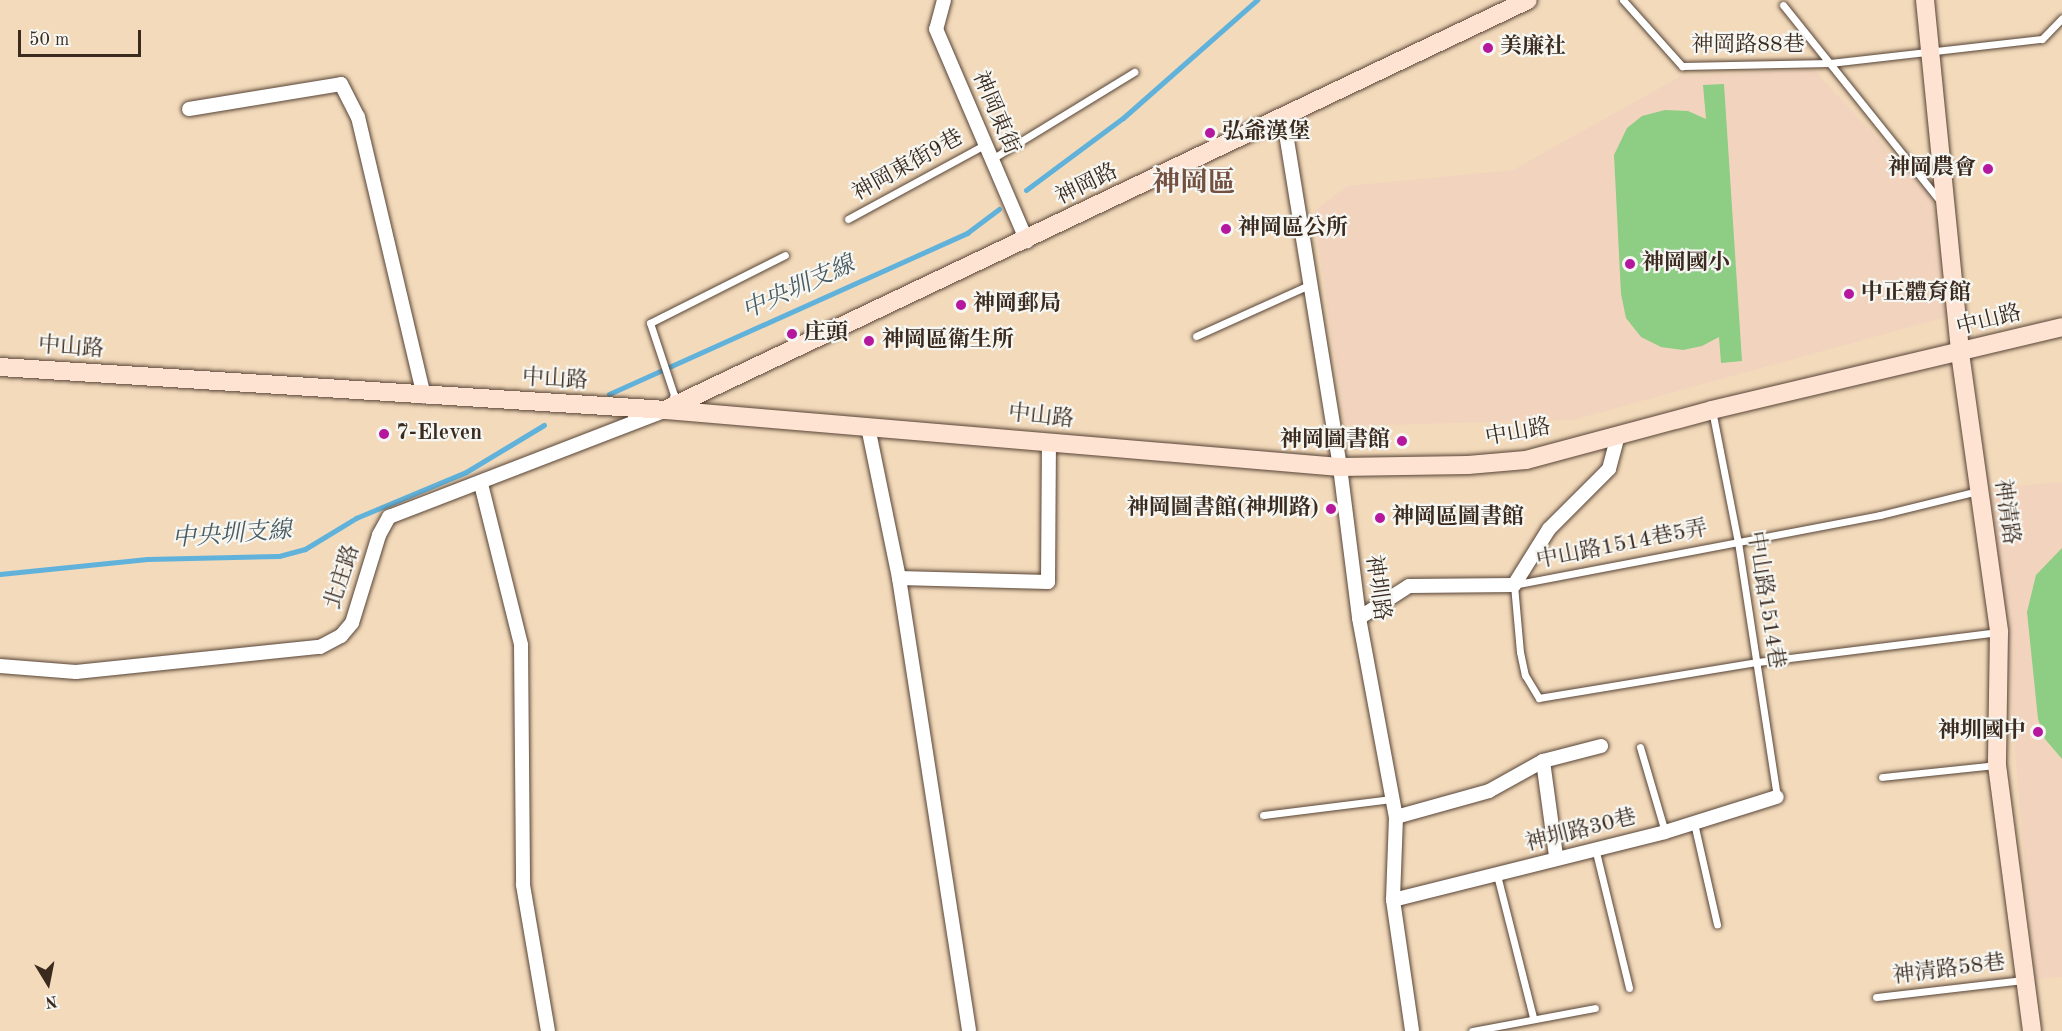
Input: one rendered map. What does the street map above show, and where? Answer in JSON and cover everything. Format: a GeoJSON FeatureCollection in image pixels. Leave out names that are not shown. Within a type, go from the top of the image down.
{"type":"FeatureCollection","features":[{"type":"Feature","properties":{"kind":"street","name":"神岡東街"},"geometry":{"type":"LineString","coordinates":[[944,0],[936,29],[1027,241]]}},
{"type":"Feature","properties":{"kind":"street","name":"神岡路"},"geometry":{"type":"LineString","coordinates":[[666,410],[1027,241],[1528,0]]}},
{"type":"Feature","properties":{"kind":"street","name":"神清路"},"geometry":{"type":"LineString","coordinates":[[1925,0],[1960,353],[1999,632],[1997,765],[2027,979],[2032,1031]]}},
{"type":"Feature","properties":{"kind":"street"},"geometry":{"type":"LineString","coordinates":[[189,109],[342,84],[358,117],[424,396]]}},
{"type":"Feature","properties":{"kind":"street","name":"神圳路"},"geometry":{"type":"LineString","coordinates":[[1283,116],[1340,467],[1359,618],[1395,817],[1393,900],[1412,1031]]}},
{"type":"Feature","properties":{"kind":"street","name":"中山路"},"geometry":{"type":"LineString","coordinates":[[0,367],[666,410],[1340,467],[1468,465],[1526,460],[1712,410],[2062,327]]}},
{"type":"Feature","properties":{"kind":"street","name":"北庄路"},"geometry":{"type":"LineString","coordinates":[[0,666],[76,672],[320,647],[341,636],[352,623],[379,535],[389,518],[666,410]]}},
{"type":"Feature","properties":{"kind":"street"},"geometry":{"type":"LineString","coordinates":[[868,427],[898,578],[969,1031]]}},
{"type":"Feature","properties":{"kind":"street"},"geometry":{"type":"LineString","coordinates":[[1359,618],[1409,586],[1514,585],[1549,529],[1609,469],[1618,435]]}},
{"type":"Feature","properties":{"kind":"street"},"geometry":{"type":"LineString","coordinates":[[898,578],[1048,582],[1049,443]]}},
{"type":"Feature","properties":{"kind":"street"},"geometry":{"type":"LineString","coordinates":[[481,484],[521,645],[523,885],[548,1031]]}},
{"type":"Feature","properties":{"kind":"street"},"geometry":{"type":"LineString","coordinates":[[1395,817],[1489,791],[1544,761],[1601,746]]}},
{"type":"Feature","properties":{"kind":"street"},"geometry":{"type":"LineString","coordinates":[[1544,761],[1556,856]]}},
{"type":"Feature","properties":{"kind":"street","name":"神圳路30巷"},"geometry":{"type":"LineString","coordinates":[[1393,900],[1497,875],[1556,856],[1665,832],[1777,797]]}},
{"type":"Feature","properties":{"kind":"lane","name":"神岡路88巷"},"geometry":{"type":"LineString","coordinates":[[1623,0],[1682,66],[1830,63],[2042,39],[2062,18]]}},
{"type":"Feature","properties":{"kind":"lane"},"geometry":{"type":"LineString","coordinates":[[1783,5],[1945,207]]}},
{"type":"Feature","properties":{"kind":"lane"},"geometry":{"type":"LineString","coordinates":[[992,159],[1134,72]]}},
{"type":"Feature","properties":{"kind":"lane","name":"神岡東街9巷"},"geometry":{"type":"LineString","coordinates":[[848,219],[986,144]]}},
{"type":"Feature","properties":{"kind":"lane"},"geometry":{"type":"LineString","coordinates":[[666,410],[674,395],[650,323],[785,255]]}},
{"type":"Feature","properties":{"kind":"lane"},"geometry":{"type":"LineString","coordinates":[[1196,336],[1311,284]]}},
{"type":"Feature","properties":{"kind":"lane","name":"中山路1514巷"},"geometry":{"type":"LineString","coordinates":[[1712,410],[1738,542],[1777,797]]}},
{"type":"Feature","properties":{"kind":"lane","name":"中山路1514巷5弄"},"geometry":{"type":"LineString","coordinates":[[1514,585],[1880,515],[1978,491]]}},
{"type":"Feature","properties":{"kind":"lane"},"geometry":{"type":"LineString","coordinates":[[1514,585],[1520,652],[1525,675],[1539,698],[1757,662],[1999,632]]}},
{"type":"Feature","properties":{"kind":"lane"},"geometry":{"type":"LineString","coordinates":[[1640,747],[1665,832]]}},
{"type":"Feature","properties":{"kind":"lane"},"geometry":{"type":"LineString","coordinates":[[1882,777],[1997,765]]}},
{"type":"Feature","properties":{"kind":"lane"},"geometry":{"type":"LineString","coordinates":[[1263,815],[1392,799]]}},
{"type":"Feature","properties":{"kind":"lane"},"geometry":{"type":"LineString","coordinates":[[1694,823],[1717,924]]}},
{"type":"Feature","properties":{"kind":"lane"},"geometry":{"type":"LineString","coordinates":[[1595,848],[1629,988]]}},
{"type":"Feature","properties":{"kind":"lane"},"geometry":{"type":"LineString","coordinates":[[1497,875],[1533,1017]]}},
{"type":"Feature","properties":{"kind":"lane","name":"神清路58巷"},"geometry":{"type":"LineString","coordinates":[[1876,997],[2027,979]]}},
{"type":"Feature","properties":{"kind":"lane"},"geometry":{"type":"LineString","coordinates":[[1472,1031],[1533,1017],[1595,1008]]}},
{"type":"Feature","properties":{"kind":"shaded area","name":"神岡國小"},"geometry":{"type":"Polygon","coordinates":[[[1814,70],[1931,196],[1946,317],[1573,420],[1344,426],[1314,211],[1347,186],[1513,170],[1681,76],[1814,70]]]}},
{"type":"Feature","properties":{"kind":"shaded area","name":"神圳國中"},"geometry":{"type":"Polygon","coordinates":[[[2062,482],[2062,977],[2035,979],[1992,488],[2062,482]]]}},
{"type":"Feature","properties":{"kind":"green space"},"geometry":{"type":"Polygon","coordinates":[[[1724,84],[1742,361],[1721,363],[1719,337],[1702,346],[1683,350],[1661,347],[1641,337],[1626,318],[1621,294],[1614,155],[1627,128],[1642,116],[1665,110],[1688,111],[1706,119],[1703,85],[1724,84]]]}},
{"type":"Feature","properties":{"kind":"green space"},"geometry":{"type":"Polygon","coordinates":[[[2062,548],[2062,759],[2045,739],[2038,719],[2027,612],[2036,575],[2062,548]]]}},
{"type":"Feature","properties":{"kind":"waterway","name":"中央圳支線"},"geometry":{"type":"LineString","coordinates":[[1026,190],[1123,118],[1257,0]]}},
{"type":"Feature","properties":{"kind":"waterway","name":"中央圳支線"},"geometry":{"type":"LineString","coordinates":[[609,394],[967,233],[999,209]]}},
{"type":"Feature","properties":{"kind":"waterway","name":"中央圳支線"},"geometry":{"type":"LineString","coordinates":[[0,574],[147,559],[279,556],[305,549],[356,518],[466,472],[544,425]]}},
{"type":"Feature","properties":{"kind":"place","name":"美廉社"},"geometry":{"type":"Point","coordinates":[1488,48]}},
{"type":"Feature","properties":{"kind":"place","name":"弘爺漢堡"},"geometry":{"type":"Point","coordinates":[1210,133]}},
{"type":"Feature","properties":{"kind":"place","name":"神岡農會"},"geometry":{"type":"Point","coordinates":[1988,169]}},
{"type":"Feature","properties":{"kind":"place","name":"神岡區公所"},"geometry":{"type":"Point","coordinates":[1226,229]}},
{"type":"Feature","properties":{"kind":"place","name":"神岡國小"},"geometry":{"type":"Point","coordinates":[1630,264]}},
{"type":"Feature","properties":{"kind":"place","name":"中正體育館"},"geometry":{"type":"Point","coordinates":[1849,294]}},
{"type":"Feature","properties":{"kind":"place","name":"神岡郵局"},"geometry":{"type":"Point","coordinates":[961,305]}},
{"type":"Feature","properties":{"kind":"place","name":"庄頭"},"geometry":{"type":"Point","coordinates":[792,334]}},
{"type":"Feature","properties":{"kind":"place","name":"神岡區衛生所"},"geometry":{"type":"Point","coordinates":[869,341]}},
{"type":"Feature","properties":{"kind":"place","name":"7-Eleven"},"geometry":{"type":"Point","coordinates":[384,434]}},
{"type":"Feature","properties":{"kind":"place","name":"神岡圖書館"},"geometry":{"type":"Point","coordinates":[1402,441]}},
{"type":"Feature","properties":{"kind":"place","name":"神岡圖書館(神圳路)"},"geometry":{"type":"Point","coordinates":[1331,509]}},
{"type":"Feature","properties":{"kind":"place","name":"神岡區圖書館"},"geometry":{"type":"Point","coordinates":[1380,518]}},
{"type":"Feature","properties":{"kind":"place","name":"神圳國中"},"geometry":{"type":"Point","coordinates":[2038,732]}},
{"type":"Feature","properties":{"kind":"district","name":"神岡區"},"geometry":{"type":"Point","coordinates":[1194,184]}}]}
